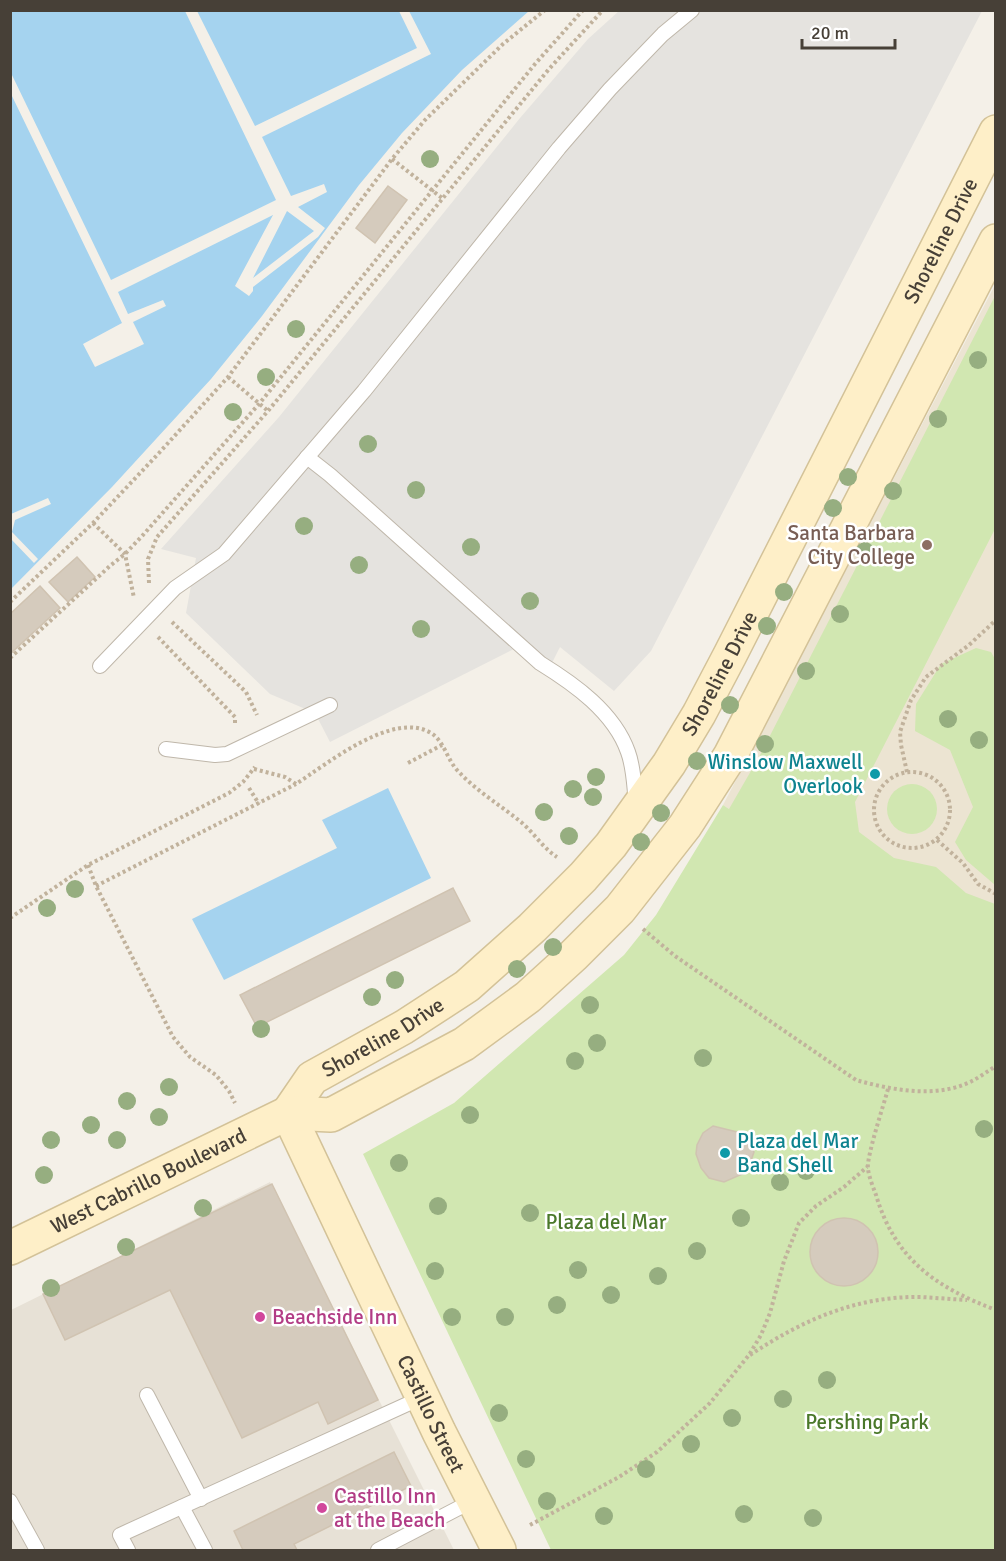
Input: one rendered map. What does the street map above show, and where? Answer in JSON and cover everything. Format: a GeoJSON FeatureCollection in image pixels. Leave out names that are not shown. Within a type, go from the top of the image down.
{"type":"FeatureCollection","features":[{"type":"Feature","properties":{"kind":"main road","name":"Shoreline Drive"},"geometry":{"type":"LineString","coordinates":[[288,1113],[312,1078],[404,1027],[467,986],[532,928],[583,877],[636,811],[669,764],[704,704],[996,132]]}},
{"type":"Feature","properties":{"kind":"main road","name":"Shoreline Drive"},"geometry":{"type":"LineString","coordinates":[[288,1113],[331,1115],[464,1044],[528,997],[620,909],[685,826],[730,756],[996,242]]}},
{"type":"Feature","properties":{"kind":"main road","name":"West Cabrillo Boulevard"},"geometry":{"type":"LineString","coordinates":[[10,1248],[288,1113]]}},
{"type":"Feature","properties":{"kind":"main road","name":"Castillo Street"},"geometry":{"type":"LineString","coordinates":[[288,1113],[499,1551]]}},
{"type":"Feature","properties":{"kind":"lane"},"geometry":{"type":"LineString","coordinates":[[100,666],[176,588],[224,555],[435,305],[559,148],[610,89],[656,42],[692,10]]}},
{"type":"Feature","properties":{"kind":"lane"},"geometry":{"type":"LineString","coordinates":[[307,457],[540,663],[568,681],[618,729],[632,768],[636,811]]}},
{"type":"Feature","properties":{"kind":"lane"},"geometry":{"type":"LineString","coordinates":[[166,749],[215,755],[227,754],[330,705]]}},
{"type":"Feature","properties":{"kind":"lane"},"geometry":{"type":"LineString","coordinates":[[147,1395],[201,1498]]}},
{"type":"Feature","properties":{"kind":"lane"},"geometry":{"type":"LineString","coordinates":[[128,1551],[120,1535],[423,1397]]}},
{"type":"Feature","properties":{"kind":"lane"},"geometry":{"type":"LineString","coordinates":[[378,1551],[474,1500]]}},
{"type":"Feature","properties":{"kind":"lane"},"geometry":{"type":"LineString","coordinates":[[10,1501],[37,1551]]}},
{"type":"Feature","properties":{"kind":"lane"},"geometry":{"type":"LineString","coordinates":[[182,1507],[205,1551]]}},
{"type":"Feature","properties":{"kind":"path"},"geometry":{"type":"LineString","coordinates":[[10,602],[93,523],[228,377],[392,159],[425,120],[503,44],[545,10]]}},
{"type":"Feature","properties":{"kind":"path"},"geometry":{"type":"LineString","coordinates":[[10,658],[125,554],[259,404],[535,64],[584,10]]}},
{"type":"Feature","properties":{"kind":"path"},"geometry":{"type":"LineString","coordinates":[[392,159],[442,198]]}},
{"type":"Feature","properties":{"kind":"path"},"geometry":{"type":"LineString","coordinates":[[228,377],[268,411]]}},
{"type":"Feature","properties":{"kind":"path"},"geometry":{"type":"LineString","coordinates":[[93,523],[125,554],[136,603]]}},
{"type":"Feature","properties":{"kind":"path"},"geometry":{"type":"LineString","coordinates":[[907,772],[900,732],[911,700],[926,676],[969,645],[996,620]]}},
{"type":"Feature","properties":{"kind":"path"},"geometry":{"type":"LineString","coordinates":[[152,630],[236,717],[236,726],[230,734]]}},
{"type":"Feature","properties":{"kind":"path"},"geometry":{"type":"LineString","coordinates":[[96,886],[260,804],[296,784],[352,747],[390,730],[403,727],[418,728],[432,734],[442,745],[456,769],[524,824],[550,852],[563,861]]}},
{"type":"Feature","properties":{"kind":"path"},"geometry":{"type":"LineString","coordinates":[[408,763],[442,745]]}},
{"type":"Feature","properties":{"kind":"path"},"geometry":{"type":"LineString","coordinates":[[254,769],[285,777],[296,784]]}},
{"type":"Feature","properties":{"kind":"path"},"geometry":{"type":"LineString","coordinates":[[907,772],[919,772],[931,776],[941,784],[948,795],[951,807],[950,819],[937,840],[913,849],[889,840],[880,831],[875,819],[874,806],[885,783],[907,772]]}},
{"type":"Feature","properties":{"kind":"path"},"geometry":{"type":"LineString","coordinates":[[249,788],[260,804]]}},
{"type":"Feature","properties":{"kind":"path"},"geometry":{"type":"LineString","coordinates":[[937,840],[963,863],[978,884],[996,894]]}},
{"type":"Feature","properties":{"kind":"path"},"geometry":{"type":"LineString","coordinates":[[10,918],[88,865],[96,886],[172,1037],[190,1057],[216,1075],[229,1091]]}},
{"type":"Feature","properties":{"kind":"path"},"geometry":{"type":"LineString","coordinates":[[636,923],[675,956],[856,1080],[888,1089],[939,1091],[970,1082],[996,1066]]}},
{"type":"Feature","properties":{"kind":"path"},"geometry":{"type":"LineString","coordinates":[[888,1089],[867,1167],[882,1215],[896,1241],[910,1260],[928,1275],[969,1300],[996,1310]]}},
{"type":"Feature","properties":{"kind":"path"},"geometry":{"type":"LineString","coordinates":[[530,1525],[619,1477],[657,1452],[710,1403],[749,1355],[770,1313],[784,1261],[799,1223],[811,1210],[844,1187],[867,1167]]}},
{"type":"Feature","properties":{"kind":"path"},"geometry":{"type":"LineString","coordinates":[[749,1355],[780,1335],[831,1311],[890,1299],[920,1297],[969,1300]]}},
{"type":"Feature","properties":{"kind":"shaded area"},"geometry":{"type":"Polygon","coordinates":[[[619,11],[982,11],[651,651],[614,691],[560,647],[552,663],[526,643],[330,742],[315,713],[270,694],[186,613],[196,558],[161,549],[279,417],[520,118],[588,39],[619,11]]]}},
{"type":"Feature","properties":{"kind":"shaded area","name":"Santa Barbara City College"},"geometry":{"type":"Polygon","coordinates":[[[995,285],[995,991],[723,805],[995,285]]]}},
{"type":"Feature","properties":{"kind":"shaded area"},"geometry":{"type":"Polygon","coordinates":[[[270,1182],[454,1550],[11,1550],[11,1310],[270,1182]]]}},
{"type":"Feature","properties":{"kind":"green space"},"geometry":{"type":"Polygon","coordinates":[[[995,296],[995,529],[855,802],[859,832],[894,858],[936,867],[966,893],[995,904],[995,1550],[551,1550],[363,1154],[454,1103],[624,955],[656,915],[723,805],[729,809],[759,757],[995,296]]]}},
{"type":"Feature","properties":{"kind":"green space"},"geometry":{"type":"Polygon","coordinates":[[[976,648],[991,652],[995,659],[995,885],[966,860],[955,842],[973,807],[950,750],[915,731],[916,704],[941,664],[976,648]]]}},
{"type":"Feature","properties":{"kind":"green space"},"geometry":{"type":"Polygon","coordinates":[[[917,784],[930,791],[936,799],[936,819],[930,827],[922,833],[907,834],[894,827],[888,819],[887,804],[894,791],[902,785],[917,784]]]}},
{"type":"Feature","properties":{"kind":"water"},"geometry":{"type":"Polygon","coordinates":[[[11,11],[529,11],[462,70],[402,133],[359,185],[262,316],[211,379],[112,487],[11,589],[11,11]]]}},
{"type":"Feature","properties":{"kind":"water"},"geometry":{"type":"Polygon","coordinates":[[[388,788],[431,878],[224,980],[192,919],[337,848],[322,820],[388,788]]]}},
{"type":"Feature","properties":{"kind":"pier"},"geometry":{"type":"Polygon","coordinates":[[[185,11],[197,11],[255,126],[417,48],[399,11],[409,11],[431,54],[262,137],[291,196],[324,184],[327,192],[298,207],[325,228],[318,237],[253,287],[249,296],[235,286],[273,215],[118,292],[128,314],[163,300],[166,306],[133,322],[144,344],[95,367],[83,344],[122,323],[11,94],[11,73],[111,280],[276,200],[185,11]],[[287,211],[253,278],[314,231],[287,211]]]}},
{"type":"Feature","properties":{"kind":"pier"},"geometry":{"type":"Polygon","coordinates":[[[48,498],[51,504],[15,520],[12,532],[38,559],[34,563],[11,539],[11,514],[48,498]]]}},
{"type":"Feature","properties":{"kind":"building"},"geometry":{"type":"Polygon","coordinates":[[[388,186],[407,200],[375,243],[356,228],[388,186]]]}},
{"type":"Feature","properties":{"kind":"building"},"geometry":{"type":"Polygon","coordinates":[[[77,557],[95,577],[68,602],[49,582],[77,557]]]}},
{"type":"Feature","properties":{"kind":"building"},"geometry":{"type":"Polygon","coordinates":[[[40,586],[60,608],[10,654],[10,614],[40,586]]]}},
{"type":"Feature","properties":{"kind":"building"},"geometry":{"type":"Polygon","coordinates":[[[453,888],[470,921],[257,1027],[240,995],[453,888]]]}},
{"type":"Feature","properties":{"kind":"building","name":"Plaza del Mar Band Shell"},"geometry":{"type":"Polygon","coordinates":[[[713,1126],[745,1134],[754,1152],[747,1172],[724,1182],[709,1178],[701,1168],[696,1154],[697,1145],[703,1133],[713,1126]]]}},
{"type":"Feature","properties":{"kind":"building","name":"Beachside Inn"},"geometry":{"type":"Polygon","coordinates":[[[272,1184],[378,1400],[328,1424],[318,1402],[242,1438],[170,1290],[65,1340],[43,1294],[272,1184]]]}},
{"type":"Feature","properties":{"kind":"building"},"geometry":{"type":"Polygon","coordinates":[[[844,1218],[857,1221],[868,1228],[875,1239],[878,1252],[875,1265],[868,1276],[857,1283],[844,1286],[831,1283],[820,1276],[813,1265],[810,1252],[813,1239],[820,1228],[831,1221],[844,1218]]]}},
{"type":"Feature","properties":{"kind":"building","name":"Castillo Inn at the Beach"},"geometry":{"type":"Polygon","coordinates":[[[394,1452],[411,1486],[294,1544],[297,1550],[243,1550],[234,1531],[394,1452]]]}},
{"type":"Feature","properties":{"kind":"place","name":"Santa Barbara City College"},"geometry":{"type":"Point","coordinates":[927,545]}},
{"type":"Feature","properties":{"kind":"place","name":"Winslow Maxwell Overlook"},"geometry":{"type":"Point","coordinates":[875,774]}},
{"type":"Feature","properties":{"kind":"place","name":"Plaza del Mar Band Shell"},"geometry":{"type":"Point","coordinates":[725,1153]}},
{"type":"Feature","properties":{"kind":"place","name":"Beachside Inn"},"geometry":{"type":"Point","coordinates":[260,1317]}},
{"type":"Feature","properties":{"kind":"place","name":"Castillo Inn at the Beach"},"geometry":{"type":"Point","coordinates":[322,1508]}},
{"type":"Feature","properties":{"kind":"park label","name":"Plaza del Mar"},"geometry":{"type":"Point","coordinates":[606,1222]}},
{"type":"Feature","properties":{"kind":"park label","name":"Pershing Park"},"geometry":{"type":"Point","coordinates":[867,1422]}}]}
